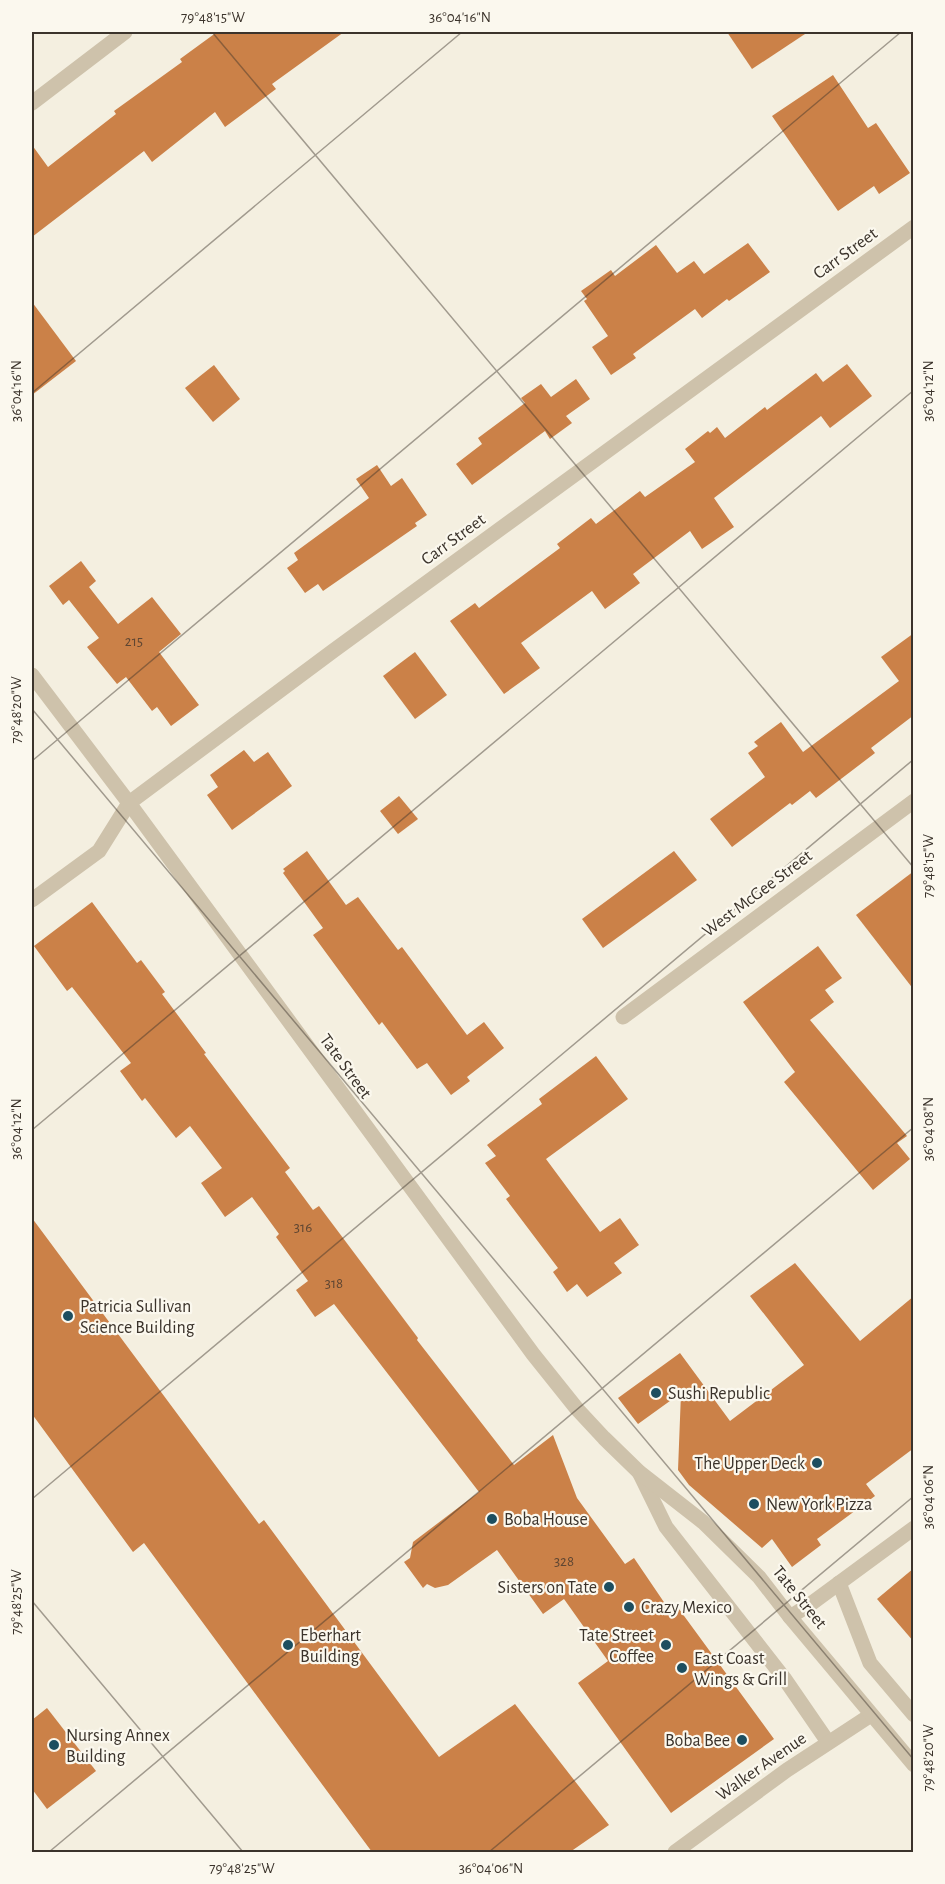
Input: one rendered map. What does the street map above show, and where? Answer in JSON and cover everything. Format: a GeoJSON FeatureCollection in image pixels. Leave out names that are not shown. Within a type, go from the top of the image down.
{"type":"FeatureCollection","features":[{"type":"Feature","properties":{"kind":"street"},"geometry":{"type":"LineString","coordinates":[[32,103],[125,32]]}},
{"type":"Feature","properties":{"kind":"street","name":"Carr Street"},"geometry":{"type":"LineString","coordinates":[[32,900],[99,851],[129,803],[914,227]]}},
{"type":"Feature","properties":{"kind":"street","name":"Tate Street"},"geometry":{"type":"LineString","coordinates":[[32,675],[129,803],[533,1354],[577,1410],[639,1472],[703,1522],[759,1576],[790,1617],[914,1765]]}},
{"type":"Feature","properties":{"kind":"street","name":"West McGee Street"},"geometry":{"type":"LineString","coordinates":[[623,1017],[914,801]]}},
{"type":"Feature","properties":{"kind":"street","name":"Tate Street"},"geometry":{"type":"LineString","coordinates":[[639,1472],[666,1527],[784,1678],[828,1742]]}},
{"type":"Feature","properties":{"kind":"street"},"geometry":{"type":"LineString","coordinates":[[790,1617],[914,1528]]}},
{"type":"Feature","properties":{"kind":"street","name":"Tate Street"},"geometry":{"type":"LineString","coordinates":[[839,1583],[870,1663],[914,1715]]}},
{"type":"Feature","properties":{"kind":"street","name":"Walker Avenue"},"geometry":{"type":"LineString","coordinates":[[675,1852],[787,1770],[871,1715]]}},
{"type":"Feature","properties":{"kind":"building"},"geometry":{"type":"Polygon","coordinates":[[[217,32],[344,32],[272,84],[276,89],[225,127],[215,112],[152,162],[144,151],[32,237],[32,145],[48,167],[116,114],[114,111],[182,62],[180,59],[217,32]]]}},
{"type":"Feature","properties":{"kind":"building"},"geometry":{"type":"Polygon","coordinates":[[[727,32],[808,32],[752,69],[727,32]]]}},
{"type":"Feature","properties":{"kind":"building"},"geometry":{"type":"Polygon","coordinates":[[[833,75],[868,128],[876,123],[910,173],[879,194],[874,186],[838,211],[772,116],[833,75]]]}},
{"type":"Feature","properties":{"kind":"building"},"geometry":{"type":"Polygon","coordinates":[[[748,243],[770,272],[702,318],[695,309],[633,354],[636,358],[611,375],[592,347],[608,336],[584,301],[587,299],[581,291],[611,270],[615,276],[656,245],[677,273],[694,261],[704,274],[748,243]]]}},
{"type":"Feature","properties":{"kind":"building"},"geometry":{"type":"Polygon","coordinates":[[[32,302],[76,361],[32,395],[32,302]]]}},
{"type":"Feature","properties":{"kind":"building"},"geometry":{"type":"Polygon","coordinates":[[[847,364],[872,396],[830,428],[821,416],[714,498],[734,527],[702,549],[690,531],[633,574],[640,583],[605,609],[592,591],[521,643],[540,668],[504,694],[450,621],[475,603],[479,608],[560,548],[557,544],[591,518],[596,524],[640,491],[645,497],[695,462],[685,449],[708,431],[710,433],[717,427],[725,438],[765,407],[767,410],[816,373],[823,382],[847,364]]]}},
{"type":"Feature","properties":{"kind":"building"},"geometry":{"type":"Polygon","coordinates":[[[214,365],[240,399],[213,422],[185,388],[214,365]]]}},
{"type":"Feature","properties":{"kind":"building"},"geometry":{"type":"Polygon","coordinates":[[[576,379],[590,399],[566,416],[572,423],[550,439],[545,431],[472,485],[456,464],[482,444],[478,438],[525,403],[521,398],[541,384],[551,397],[576,379]]]}},
{"type":"Feature","properties":{"kind":"building"},"geometry":{"type":"Polygon","coordinates":[[[377,465],[391,486],[402,478],[427,515],[415,523],[417,526],[323,591],[318,584],[305,593],[287,568],[298,560],[294,553],[369,498],[356,479],[377,465]]]}},
{"type":"Feature","properties":{"kind":"building"},"geometry":{"type":"Polygon","coordinates":[[[81,561],[96,581],[89,587],[118,624],[152,597],[181,634],[159,652],[199,705],[171,726],[157,707],[152,711],[126,677],[117,684],[87,647],[99,638],[69,600],[63,605],[49,586],[81,561]]]}},
{"type":"Feature","properties":{"kind":"building"},"geometry":{"type":"Polygon","coordinates":[[[914,633],[914,715],[871,748],[875,753],[816,798],[810,791],[792,805],[790,803],[732,847],[710,819],[765,777],[748,753],[758,746],[754,742],[781,722],[803,752],[899,681],[881,657],[914,633]]]}},
{"type":"Feature","properties":{"kind":"building"},"geometry":{"type":"Polygon","coordinates":[[[415,652],[447,695],[415,719],[383,676],[415,652]]]}},
{"type":"Feature","properties":{"kind":"building"},"geometry":{"type":"Polygon","coordinates":[[[244,750],[254,762],[268,752],[292,786],[232,830],[207,795],[218,787],[210,775],[244,750]]]}},
{"type":"Feature","properties":{"kind":"building"},"geometry":{"type":"Polygon","coordinates":[[[399,796],[418,819],[398,834],[380,811],[399,796]]]}},
{"type":"Feature","properties":{"kind":"building"},"geometry":{"type":"Polygon","coordinates":[[[307,851],[346,905],[358,897],[398,950],[402,947],[467,1035],[484,1022],[504,1048],[467,1077],[470,1081],[451,1095],[427,1063],[417,1069],[382,1022],[379,1025],[313,935],[323,928],[283,873],[285,871],[283,869],[307,851]]]}},
{"type":"Feature","properties":{"kind":"building"},"geometry":{"type":"Polygon","coordinates":[[[674,851],[697,880],[603,948],[582,919],[674,851]]]}},
{"type":"Feature","properties":{"kind":"building"},"geometry":{"type":"Polygon","coordinates":[[[914,871],[914,990],[856,915],[914,871]]]}},
{"type":"Feature","properties":{"kind":"building"},"geometry":{"type":"Polygon","coordinates":[[[92,902],[137,963],[141,960],[165,992],[162,994],[206,1053],[204,1054],[290,1168],[285,1172],[313,1210],[319,1206],[418,1338],[417,1340],[514,1465],[553,1435],[577,1498],[625,1564],[634,1558],[672,1614],[679,1609],[774,1739],[671,1813],[578,1683],[608,1661],[564,1599],[543,1614],[497,1550],[448,1585],[435,1588],[427,1584],[423,1588],[404,1562],[410,1558],[413,1542],[479,1492],[334,1304],[315,1317],[296,1290],[308,1281],[276,1237],[279,1234],[252,1197],[225,1217],[201,1183],[222,1168],[190,1126],[176,1138],[145,1098],[142,1101],[120,1071],[131,1063],[72,987],[67,991],[34,946],[92,902]]]}},
{"type":"Feature","properties":{"kind":"building"},"geometry":{"type":"Polygon","coordinates":[[[818,946],[842,978],[825,990],[834,1002],[810,1020],[907,1136],[897,1143],[910,1159],[873,1190],[784,1082],[795,1072],[743,1002],[818,946]]]}},
{"type":"Feature","properties":{"kind":"building"},"geometry":{"type":"Polygon","coordinates":[[[596,1056],[628,1099],[546,1159],[600,1232],[620,1218],[639,1245],[614,1263],[622,1273],[587,1297],[577,1284],[567,1292],[553,1272],[558,1268],[506,1199],[510,1196],[485,1163],[496,1156],[487,1145],[542,1104],[539,1099],[596,1056]]]}},
{"type":"Feature","properties":{"kind":"building","name":"Eberhart Building"},"geometry":{"type":"Polygon","coordinates":[[[32,1218],[259,1524],[264,1520],[439,1757],[515,1704],[609,1825],[570,1852],[372,1852],[144,1543],[133,1552],[32,1414],[32,1218]]]}},
{"type":"Feature","properties":{"kind":"building"},"geometry":{"type":"Polygon","coordinates":[[[795,1263],[860,1341],[914,1296],[914,1448],[866,1484],[875,1496],[817,1539],[821,1545],[792,1567],[772,1539],[762,1548],[689,1485],[678,1470],[681,1393],[638,1424],[618,1398],[680,1353],[730,1421],[804,1365],[750,1296],[795,1263]]]}},
{"type":"Feature","properties":{"kind":"building"},"geometry":{"type":"Polygon","coordinates":[[[914,1568],[914,1642],[877,1599],[914,1568]]]}},
{"type":"Feature","properties":{"kind":"building","name":"Nursing Annex Building"},"geometry":{"type":"Polygon","coordinates":[[[47,1708],[96,1771],[47,1809],[32,1789],[32,1720],[47,1708]]]}},
{"type":"Feature","properties":{"kind":"place","name":"Patricia Sullivan Science Building"},"geometry":{"type":"Point","coordinates":[68,1316]}},
{"type":"Feature","properties":{"kind":"place","name":"Sushi Republic"},"geometry":{"type":"Point","coordinates":[656,1393]}},
{"type":"Feature","properties":{"kind":"place","name":"The Upper Deck"},"geometry":{"type":"Point","coordinates":[817,1463]}},
{"type":"Feature","properties":{"kind":"place","name":"New York Pizza"},"geometry":{"type":"Point","coordinates":[754,1504]}},
{"type":"Feature","properties":{"kind":"place","name":"Boba House"},"geometry":{"type":"Point","coordinates":[492,1519]}},
{"type":"Feature","properties":{"kind":"place","name":"Sisters on Tate"},"geometry":{"type":"Point","coordinates":[609,1587]}},
{"type":"Feature","properties":{"kind":"place","name":"Crazy Mexico"},"geometry":{"type":"Point","coordinates":[629,1607]}},
{"type":"Feature","properties":{"kind":"place","name":"Eberhart Building"},"geometry":{"type":"Point","coordinates":[288,1645]}},
{"type":"Feature","properties":{"kind":"place","name":"Tate Street Coffee"},"geometry":{"type":"Point","coordinates":[666,1645]}},
{"type":"Feature","properties":{"kind":"place","name":"East Coast Wings & Grill"},"geometry":{"type":"Point","coordinates":[682,1668]}},
{"type":"Feature","properties":{"kind":"place","name":"Boba Bee"},"geometry":{"type":"Point","coordinates":[742,1740]}},
{"type":"Feature","properties":{"kind":"place","name":"Nursing Annex Building"},"geometry":{"type":"Point","coordinates":[54,1745]}}]}
